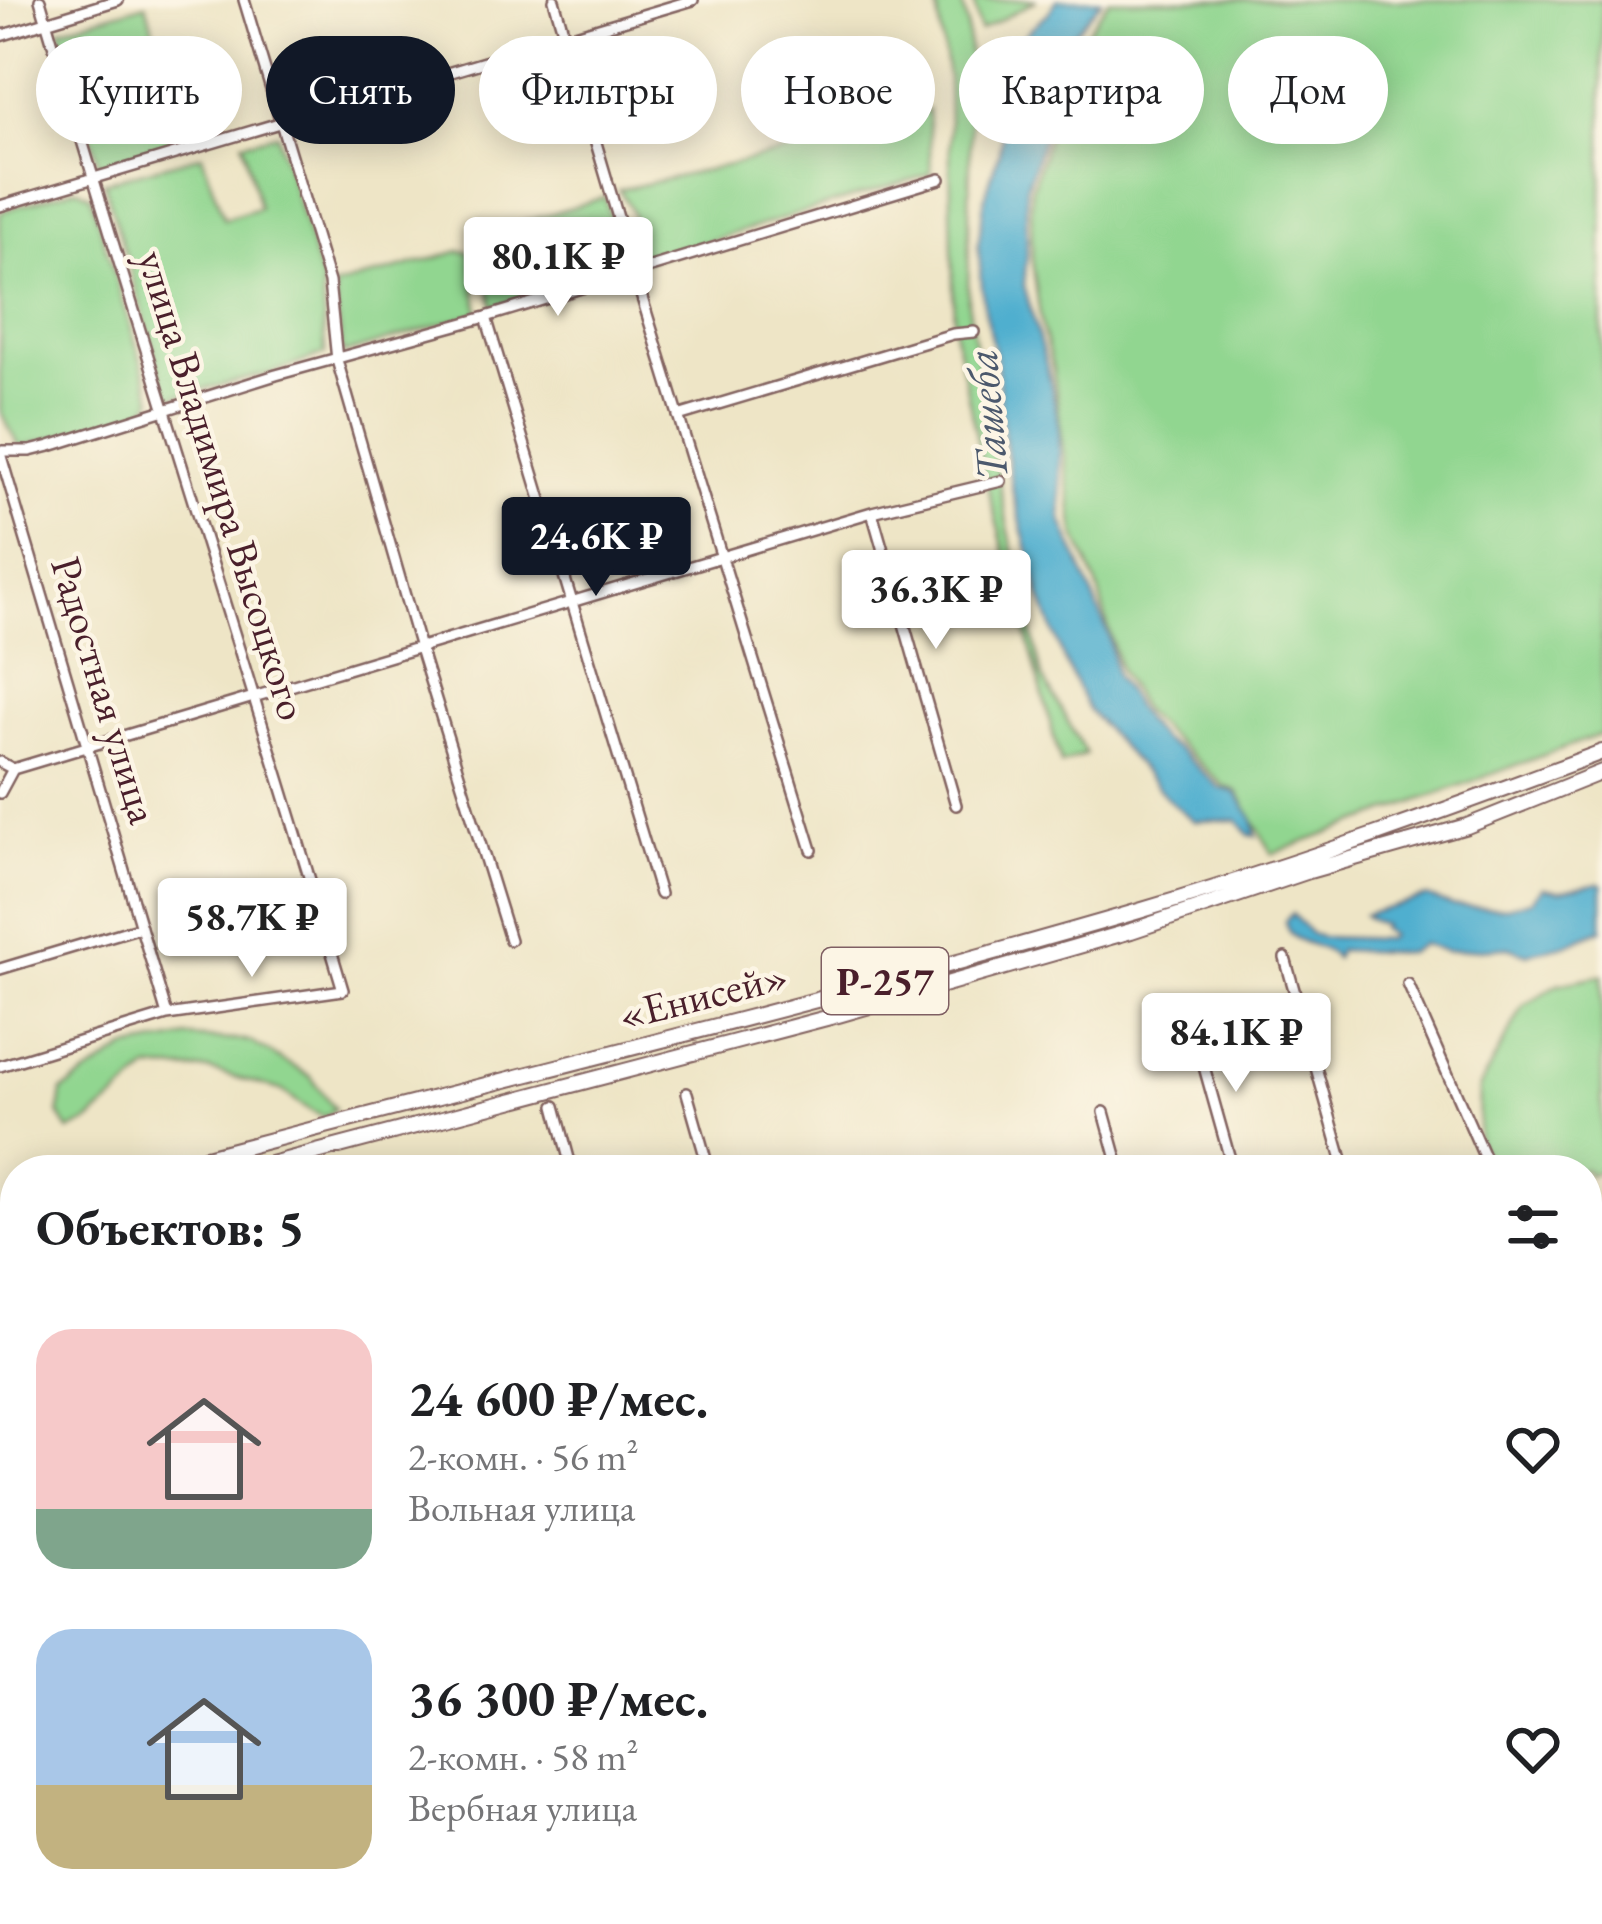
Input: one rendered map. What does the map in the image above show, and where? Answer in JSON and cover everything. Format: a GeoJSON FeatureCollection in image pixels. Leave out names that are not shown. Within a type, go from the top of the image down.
{"type":"FeatureCollection","features":[{"type":"Feature","properties":{"kind":"highway","name":"«Енисей»"},"geometry":{"type":"LineString","coordinates":[[213,1155],[790,1008],[1140,911],[1313,856],[1602,752]]}},
{"type":"Feature","properties":{"kind":"highway","name":"«Енисей»"},"geometry":{"type":"LineString","coordinates":[[305,1155],[838,1015],[1131,931],[1310,871],[1467,826],[1602,772]]}},
{"type":"Feature","properties":{"kind":"street","name":"улица Владимира Высоцкого"},"geometry":{"type":"LineString","coordinates":[[40,0],[343,990],[167,1015]]}},
{"type":"Feature","properties":{"kind":"street"},"geometry":{"type":"LineString","coordinates":[[0,36],[118,0]]}},
{"type":"Feature","properties":{"kind":"street"},"geometry":{"type":"LineString","coordinates":[[244,0],[266,70]]}},
{"type":"Feature","properties":{"kind":"street"},"geometry":{"type":"LineString","coordinates":[[554,0],[565,36],[693,0]]}},
{"type":"Feature","properties":{"kind":"street"},"geometry":{"type":"LineString","coordinates":[[0,206],[266,126]]}},
{"type":"Feature","properties":{"kind":"street"},"geometry":{"type":"LineString","coordinates":[[289,144],[329,282],[337,360],[510,940]]}},
{"type":"Feature","properties":{"kind":"street"},"geometry":{"type":"LineString","coordinates":[[597,144],[812,850]]}},
{"type":"Feature","properties":{"kind":"street"},"geometry":{"type":"LineString","coordinates":[[0,452],[50,446],[940,179]]}},
{"type":"Feature","properties":{"kind":"street"},"geometry":{"type":"LineString","coordinates":[[486,317],[661,894]]}},
{"type":"Feature","properties":{"kind":"street"},"geometry":{"type":"LineString","coordinates":[[678,416],[952,334],[974,332]]}},
{"type":"Feature","properties":{"kind":"street","name":"Радостная улица"},"geometry":{"type":"LineString","coordinates":[[0,452],[167,1015]]}},
{"type":"Feature","properties":{"kind":"street"},"geometry":{"type":"LineString","coordinates":[[0,762],[13,769],[872,512],[1001,481]]}},
{"type":"Feature","properties":{"kind":"street"},"geometry":{"type":"LineString","coordinates":[[872,512],[956,805]]}},
{"type":"Feature","properties":{"kind":"street"},"geometry":{"type":"LineString","coordinates":[[0,793],[13,769]]}},
{"type":"Feature","properties":{"kind":"street"},"geometry":{"type":"LineString","coordinates":[[0,969],[141,927]]}},
{"type":"Feature","properties":{"kind":"street"},"geometry":{"type":"LineString","coordinates":[[1286,958],[1341,1155]]}},
{"type":"Feature","properties":{"kind":"street"},"geometry":{"type":"LineString","coordinates":[[1408,984],[1483,1155]]}},
{"type":"Feature","properties":{"kind":"street"},"geometry":{"type":"LineString","coordinates":[[0,1066],[167,1015]]}},
{"type":"Feature","properties":{"kind":"street"},"geometry":{"type":"LineString","coordinates":[[1194,1031],[1229,1155]]}},
{"type":"Feature","properties":{"kind":"street"},"geometry":{"type":"LineString","coordinates":[[687,1093],[705,1155]]}},
{"type":"Feature","properties":{"kind":"street"},"geometry":{"type":"LineString","coordinates":[[555,1106],[568,1155]]}},
{"type":"Feature","properties":{"kind":"street"},"geometry":{"type":"LineString","coordinates":[[1104,1112],[1116,1155]]}},
{"type":"Feature","properties":{"kind":"green space"},"geometry":{"type":"Polygon","coordinates":[[[936,0],[961,0],[968,36],[959,36],[959,144],[970,144],[968,302],[1007,523],[1042,676],[1086,754],[1061,764],[985,478],[954,329],[948,76],[936,0]]]}},
{"type":"Feature","properties":{"kind":"green space"},"geometry":{"type":"Polygon","coordinates":[[[973,0],[1037,0],[980,31],[973,0]]]}},
{"type":"Feature","properties":{"kind":"green space"},"geometry":{"type":"Polygon","coordinates":[[[1109,0],[1602,0],[1602,734],[1272,854],[1237,791],[1224,786],[1144,713],[1120,671],[1097,585],[1075,533],[1053,370],[1032,260],[1031,191],[1045,144],[1204,144],[1204,36],[1084,36],[1109,0]]]}},
{"type":"Feature","properties":{"kind":"green space"},"geometry":{"type":"Polygon","coordinates":[[[146,4],[155,36],[62,36],[60,29],[146,4]]]}},
{"type":"Feature","properties":{"kind":"green space"},"geometry":{"type":"Polygon","coordinates":[[[266,137],[266,144],[280,144],[322,283],[325,354],[275,372],[168,398],[104,182],[202,155],[224,219],[259,208],[243,142],[266,137]]]}},
{"type":"Feature","properties":{"kind":"green space"},"geometry":{"type":"Polygon","coordinates":[[[93,144],[181,144],[100,167],[93,144]]]}},
{"type":"Feature","properties":{"kind":"green space"},"geometry":{"type":"Polygon","coordinates":[[[821,144],[930,144],[931,174],[643,261],[635,256],[634,221],[619,190],[821,144]]]}},
{"type":"Feature","properties":{"kind":"green space"},"geometry":{"type":"Polygon","coordinates":[[[76,188],[90,195],[153,399],[140,415],[20,447],[0,411],[0,212],[76,188]]]}},
{"type":"Feature","properties":{"kind":"green space"},"geometry":{"type":"Polygon","coordinates":[[[605,197],[624,266],[493,307],[479,236],[605,197]]]}},
{"type":"Feature","properties":{"kind":"green space"},"geometry":{"type":"Polygon","coordinates":[[[470,252],[479,313],[343,354],[334,287],[470,252]]]}},
{"type":"Feature","properties":{"kind":"green space"},"geometry":{"type":"Polygon","coordinates":[[[1602,975],[1602,1155],[1487,1155],[1478,1142],[1479,1088],[1524,1005],[1559,984],[1602,975]]]}},
{"type":"Feature","properties":{"kind":"green space"},"geometry":{"type":"Polygon","coordinates":[[[188,1037],[249,1041],[310,1076],[335,1109],[324,1117],[281,1090],[210,1070],[150,1069],[90,1121],[69,1131],[59,1113],[62,1091],[126,1049],[188,1037]]]}},
{"type":"Feature","properties":{"kind":"water","name":"Ташеба"},"geometry":{"type":"Polygon","coordinates":[[[1057,0],[1102,0],[1072,36],[1023,36],[1057,0]]]}},
{"type":"Feature","properties":{"kind":"water","name":"Ташеба"},"geometry":{"type":"Polygon","coordinates":[[[1000,144],[1041,144],[1026,188],[1024,286],[1059,423],[1062,520],[1108,633],[1116,676],[1163,741],[1220,788],[1235,792],[1253,818],[1256,836],[1249,835],[1237,820],[1194,821],[1170,801],[1088,710],[1064,660],[1040,595],[1012,489],[997,364],[984,307],[978,245],[985,197],[1000,144]]]}},
{"type":"Feature","properties":{"kind":"water"},"geometry":{"type":"Polygon","coordinates":[[[1599,883],[1602,930],[1527,954],[1509,947],[1445,951],[1422,944],[1408,953],[1339,950],[1335,958],[1292,936],[1285,921],[1292,914],[1311,934],[1321,937],[1387,939],[1390,935],[1381,929],[1383,925],[1364,915],[1427,897],[1452,906],[1502,908],[1531,901],[1543,888],[1559,891],[1599,883]]]}}]}
